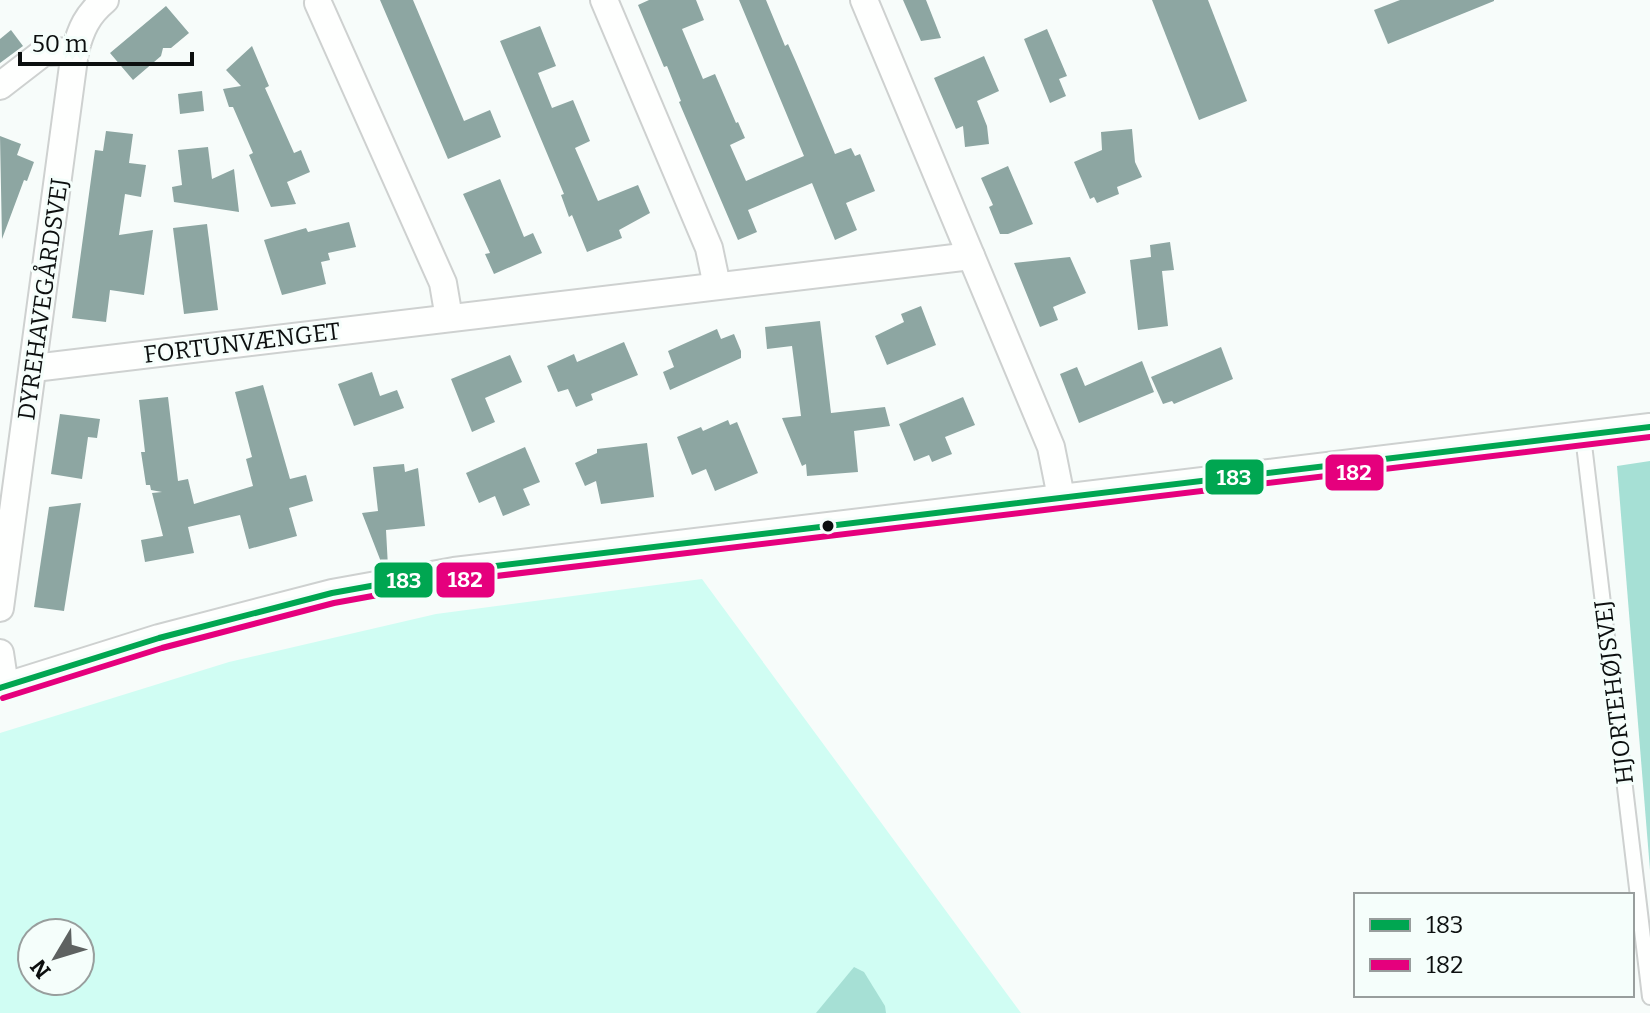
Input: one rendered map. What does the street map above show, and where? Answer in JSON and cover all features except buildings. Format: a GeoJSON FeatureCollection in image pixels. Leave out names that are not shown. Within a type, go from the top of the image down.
{"type":"FeatureCollection","features":[{"type":"Feature","properties":{"kind":"street","name":"DYREHAVEGÅRDSVEJ"},"geometry":{"type":"LineString","coordinates":[[0,608],[75,51],[82,26],[91,12],[105,0]]}},
{"type":"Feature","properties":{"kind":"street"},"geometry":{"type":"LineString","coordinates":[[604,0],[709,248],[717,286]]}},
{"type":"Feature","properties":{"kind":"street"},"geometry":{"type":"LineString","coordinates":[[864,0],[1051,447],[1061,497]]}},
{"type":"Feature","properties":{"kind":"street"},"geometry":{"type":"LineString","coordinates":[[318,3],[443,283],[449,318]]}},
{"type":"Feature","properties":{"kind":"street"},"geometry":{"type":"LineString","coordinates":[[0,86],[44,52],[75,51]]}},
{"type":"Feature","properties":{"kind":"street","name":"FORTUNVÆNGET"},"geometry":{"type":"LineString","coordinates":[[34,368],[971,256]]}},
{"type":"Feature","properties":{"kind":"street"},"geometry":{"type":"LineString","coordinates":[[0,653],[2,687],[173,634],[332,593],[454,571],[1650,427]]}},
{"type":"Feature","properties":{"kind":"lane","name":"HJORTEHØJSVEJ"},"geometry":{"type":"LineString","coordinates":[[1583,436],[1650,997]]}},
{"type":"Feature","properties":{"kind":"green space"},"geometry":{"type":"Polygon","coordinates":[[[1650,461],[1650,870],[1617,466],[1650,461]]]}},
{"type":"Feature","properties":{"kind":"green space"},"geometry":{"type":"Polygon","coordinates":[[[702,579],[1021,1013],[0,1013],[0,733],[229,662],[436,614],[702,579]]]}},
{"type":"Feature","properties":{"kind":"green space"},"geometry":{"type":"Polygon","coordinates":[[[854,967],[864,972],[885,1006],[886,1013],[816,1013],[854,967]]]}},
{"type":"Feature","properties":{"kind":"transit line","name":"183"},"geometry":{"type":"LineString","coordinates":[[0,688],[159,638],[332,593],[454,571],[1650,427]]}},
{"type":"Feature","properties":{"kind":"transit line","name":"182"},"geometry":{"type":"LineString","coordinates":[[3,698],[162,648],[334,603],[455,581],[1650,437]]}}]}
